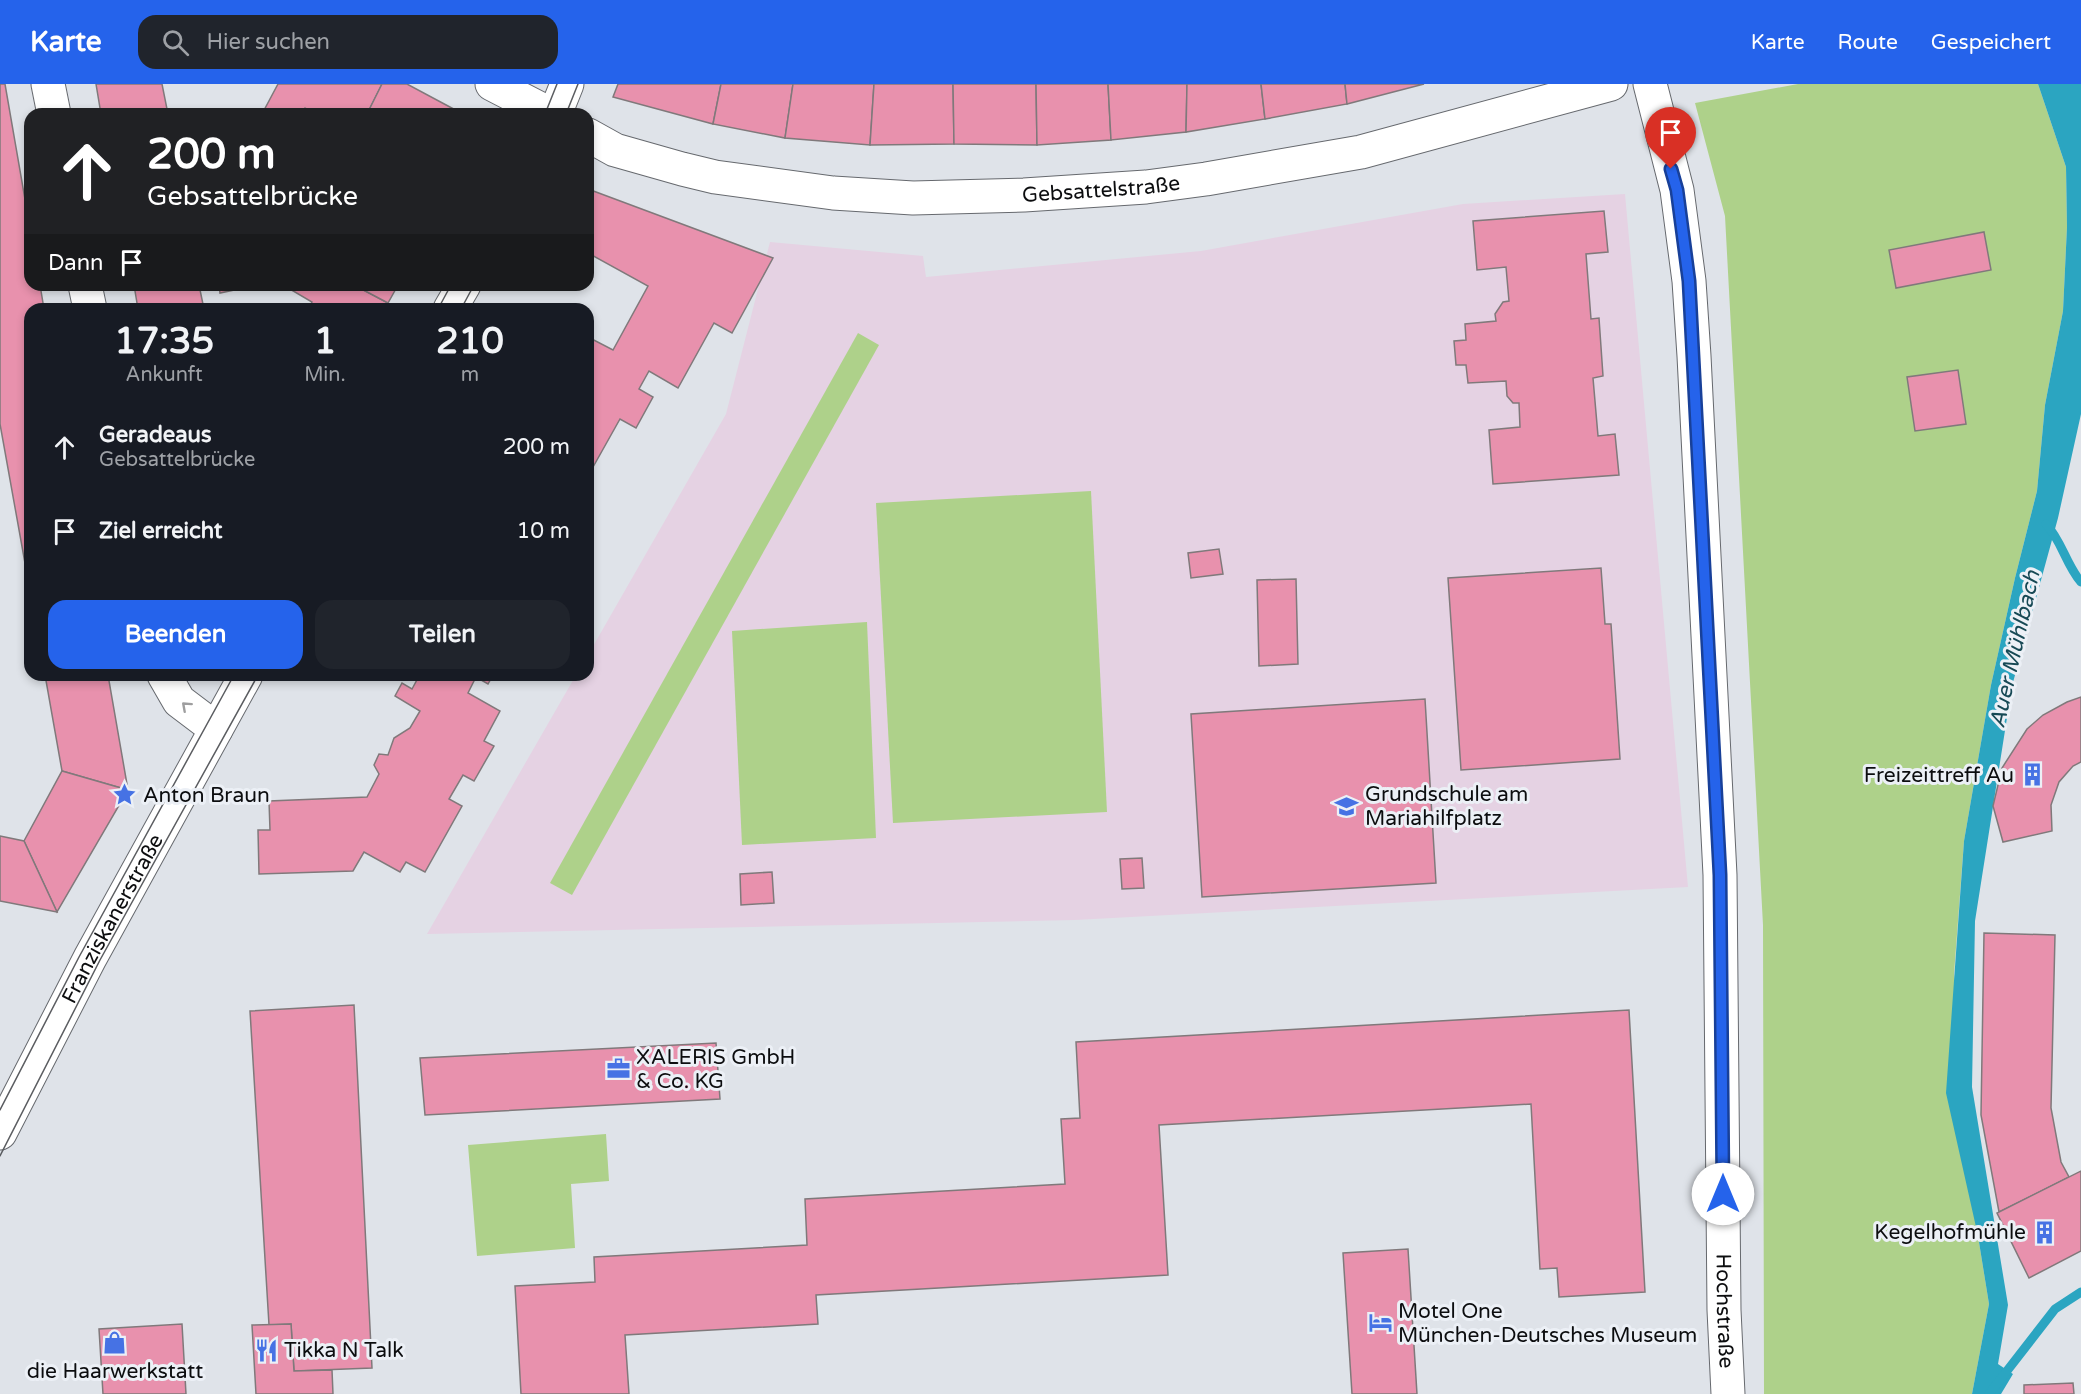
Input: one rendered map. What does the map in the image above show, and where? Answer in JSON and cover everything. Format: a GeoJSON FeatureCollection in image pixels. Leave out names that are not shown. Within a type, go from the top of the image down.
{"type":"FeatureCollection","features":[{"type":"Feature","properties":{"kind":"street"},"geometry":{"type":"LineString","coordinates":[[48,84],[53,108]]}},
{"type":"Feature","properties":{"kind":"street"},"geometry":{"type":"LineString","coordinates":[[492,84],[538,108]]}},
{"type":"Feature","properties":{"kind":"street"},"geometry":{"type":"LineString","coordinates":[[557,108],[567,84]]}},
{"type":"Feature","properties":{"kind":"street","name":"Gebsattelstraße"},"geometry":{"type":"LineString","coordinates":[[594,138],[615,150],[693,172],[833,193],[913,198],[1023,195],[1146,187],[1206,180],[1361,152],[1611,84]]}},
{"type":"Feature","properties":{"kind":"street","name":"Hochstraße"},"geometry":{"type":"LineString","coordinates":[[1650,84],[1677,190],[1689,281],[1694,356],[1720,875],[1724,1310],[1728,1394]]}},
{"type":"Feature","properties":{"kind":"street"},"geometry":{"type":"LineString","coordinates":[[167,681],[179,701],[216,729]]}},
{"type":"Feature","properties":{"kind":"street","name":"Franziskanerstraße"},"geometry":{"type":"LineString","coordinates":[[0,1133],[90,958],[243,681]]}},
{"type":"Feature","properties":{"kind":"shaded area"},"geometry":{"type":"Polygon","coordinates":[[[1625,194],[1688,887],[1075,920],[427,934],[573,681],[594,681],[594,645],[726,414],[770,242],[923,256],[926,277],[1201,251],[1463,204],[1625,194]]]}},
{"type":"Feature","properties":{"kind":"green space"},"geometry":{"type":"Polygon","coordinates":[[[1798,84],[2038,84],[2066,167],[2067,227],[2063,311],[2045,405],[2037,491],[1991,685],[1964,841],[1954,974],[1978,1236],[1989,1304],[1972,1394],[1764,1394],[1763,925],[1725,216],[1695,103],[1798,84]]]}},
{"type":"Feature","properties":{"kind":"green space"},"geometry":{"type":"Polygon","coordinates":[[[858,333],[879,345],[572,895],[550,883],[858,333]]]}},
{"type":"Feature","properties":{"kind":"green space"},"geometry":{"type":"Polygon","coordinates":[[[1091,491],[1107,812],[893,823],[876,503],[1091,491]]]}},
{"type":"Feature","properties":{"kind":"green space"},"geometry":{"type":"Polygon","coordinates":[[[867,622],[876,838],[742,845],[732,631],[867,622]]]}},
{"type":"Feature","properties":{"kind":"green space"},"geometry":{"type":"Polygon","coordinates":[[[606,1134],[609,1181],[571,1184],[575,1248],[477,1256],[468,1145],[606,1134]]]}},
{"type":"Feature","properties":{"kind":"water","name":"Auer Mühlbach"},"geometry":{"type":"Polygon","coordinates":[[[2038,84],[2081,84],[2081,414],[2058,518],[2012,686],[1975,921],[1972,1087],[2008,1305],[1998,1364],[2013,1374],[2001,1394],[1972,1394],[1989,1304],[1978,1236],[1946,1093],[1964,841],[1991,685],[2037,491],[2045,405],[2063,311],[2067,227],[2066,167],[2038,84]]]}},
{"type":"Feature","properties":{"kind":"building"},"geometry":{"type":"Polygon","coordinates":[[[0,84],[5,84],[24,193],[24,291],[41,291],[43,303],[24,303],[24,558],[0,424],[0,84]]]}},
{"type":"Feature","properties":{"kind":"building"},"geometry":{"type":"Polygon","coordinates":[[[96,84],[162,84],[167,108],[100,108],[96,84]]]}},
{"type":"Feature","properties":{"kind":"building"},"geometry":{"type":"Polygon","coordinates":[[[278,84],[382,84],[370,108],[265,108],[278,84]]]}},
{"type":"Feature","properties":{"kind":"building"},"geometry":{"type":"Polygon","coordinates":[[[382,84],[407,84],[452,108],[370,108],[382,84]]]}},
{"type":"Feature","properties":{"kind":"building"},"geometry":{"type":"Polygon","coordinates":[[[618,84],[721,84],[713,124],[613,97],[618,84]]]}},
{"type":"Feature","properties":{"kind":"building"},"geometry":{"type":"Polygon","coordinates":[[[721,84],[793,84],[785,138],[713,124],[721,84]]]}},
{"type":"Feature","properties":{"kind":"building"},"geometry":{"type":"Polygon","coordinates":[[[793,84],[874,84],[870,145],[785,138],[793,84]]]}},
{"type":"Feature","properties":{"kind":"building"},"geometry":{"type":"Polygon","coordinates":[[[874,84],[953,84],[954,144],[870,145],[874,84]]]}},
{"type":"Feature","properties":{"kind":"building"},"geometry":{"type":"Polygon","coordinates":[[[953,84],[1036,84],[1037,145],[954,144],[953,84]]]}},
{"type":"Feature","properties":{"kind":"building"},"geometry":{"type":"Polygon","coordinates":[[[1036,84],[1108,84],[1111,140],[1037,145],[1036,84]]]}},
{"type":"Feature","properties":{"kind":"building"},"geometry":{"type":"Polygon","coordinates":[[[1108,84],[1187,84],[1186,132],[1111,140],[1108,84]]]}},
{"type":"Feature","properties":{"kind":"building"},"geometry":{"type":"Polygon","coordinates":[[[1187,84],[1261,84],[1265,119],[1186,132],[1187,84]]]}},
{"type":"Feature","properties":{"kind":"building"},"geometry":{"type":"Polygon","coordinates":[[[1261,84],[1345,84],[1347,104],[1265,119],[1261,84]]]}},
{"type":"Feature","properties":{"kind":"building"},"geometry":{"type":"Polygon","coordinates":[[[1345,84],[1424,84],[1347,104],[1345,84]]]}},
{"type":"Feature","properties":{"kind":"building"},"geometry":{"type":"Polygon","coordinates":[[[594,191],[773,258],[732,333],[714,323],[678,388],[649,371],[639,389],[653,397],[636,428],[620,419],[594,465],[594,340],[613,350],[648,286],[594,256],[594,191]]]}},
{"type":"Feature","properties":{"kind":"building"},"geometry":{"type":"Polygon","coordinates":[[[1604,211],[1608,252],[1586,254],[1591,319],[1599,318],[1603,376],[1593,378],[1598,436],[1615,434],[1619,475],[1493,484],[1489,430],[1520,427],[1519,403],[1513,403],[1507,396],[1506,381],[1468,383],[1466,365],[1456,365],[1454,341],[1466,340],[1465,324],[1496,321],[1495,314],[1503,302],[1509,301],[1506,267],[1477,270],[1473,221],[1604,211]]]}},
{"type":"Feature","properties":{"kind":"building"},"geometry":{"type":"Polygon","coordinates":[[[1984,232],[1991,270],[1896,288],[1889,250],[1984,232]]]}},
{"type":"Feature","properties":{"kind":"building"},"geometry":{"type":"Polygon","coordinates":[[[135,291],[200,291],[203,303],[137,303],[135,291]]]}},
{"type":"Feature","properties":{"kind":"building"},"geometry":{"type":"Polygon","coordinates":[[[293,291],[365,291],[388,303],[311,303],[293,291]]]}},
{"type":"Feature","properties":{"kind":"building"},"geometry":{"type":"Polygon","coordinates":[[[365,291],[395,291],[388,303],[365,291]]]}},
{"type":"Feature","properties":{"kind":"building"},"geometry":{"type":"Polygon","coordinates":[[[1958,370],[1966,424],[1915,431],[1907,377],[1958,370]]]}},
{"type":"Feature","properties":{"kind":"building"},"geometry":{"type":"Polygon","coordinates":[[[1219,549],[1223,574],[1191,578],[1188,553],[1219,549]]]}},
{"type":"Feature","properties":{"kind":"building"},"geometry":{"type":"Polygon","coordinates":[[[1601,568],[1605,624],[1611,624],[1620,759],[1461,770],[1448,578],[1601,568]]]}},
{"type":"Feature","properties":{"kind":"building"},"geometry":{"type":"Polygon","coordinates":[[[1296,579],[1298,664],[1259,666],[1257,580],[1296,579]]]}},
{"type":"Feature","properties":{"kind":"building"},"geometry":{"type":"Polygon","coordinates":[[[46,681],[109,681],[128,790],[62,771],[46,681]]]}},
{"type":"Feature","properties":{"kind":"building"},"geometry":{"type":"Polygon","coordinates":[[[416,681],[474,681],[468,693],[500,711],[484,741],[494,746],[474,781],[463,775],[449,799],[462,806],[425,872],[406,862],[400,872],[364,852],[353,871],[259,874],[258,830],[270,830],[269,801],[367,797],[379,774],[374,765],[379,754],[388,755],[394,738],[410,728],[420,711],[395,696],[402,683],[412,689],[416,681]]]}},
{"type":"Feature","properties":{"kind":"building","name":"Freizeittreff Au"},"geometry":{"type":"Polygon","coordinates":[[[2081,697],[2081,762],[2073,766],[2059,782],[2051,805],[2052,831],[2003,842],[1993,806],[2002,768],[2027,729],[2043,715],[2081,697]]]}},
{"type":"Feature","properties":{"kind":"building"},"geometry":{"type":"Polygon","coordinates":[[[1425,699],[1436,883],[1202,897],[1191,714],[1425,699]]]}},
{"type":"Feature","properties":{"kind":"building"},"geometry":{"type":"Polygon","coordinates":[[[62,771],[128,790],[57,912],[24,841],[62,771]]]}},
{"type":"Feature","properties":{"kind":"building"},"geometry":{"type":"Polygon","coordinates":[[[0,836],[24,841],[57,912],[0,901],[0,836]]]}},
{"type":"Feature","properties":{"kind":"building"},"geometry":{"type":"Polygon","coordinates":[[[1142,858],[1144,888],[1122,889],[1120,859],[1142,858]]]}},
{"type":"Feature","properties":{"kind":"building"},"geometry":{"type":"Polygon","coordinates":[[[772,872],[774,903],[741,905],[740,874],[772,872]]]}},
{"type":"Feature","properties":{"kind":"building"},"geometry":{"type":"Polygon","coordinates":[[[1984,933],[2055,935],[2051,1108],[2061,1162],[2069,1177],[1999,1212],[1981,1115],[1984,933]]]}},
{"type":"Feature","properties":{"kind":"building"},"geometry":{"type":"Polygon","coordinates":[[[354,1005],[372,1368],[294,1371],[291,1324],[269,1325],[250,1011],[354,1005]]]}},
{"type":"Feature","properties":{"kind":"building"},"geometry":{"type":"Polygon","coordinates":[[[1629,1010],[1645,1292],[1559,1297],[1557,1268],[1540,1269],[1531,1104],[1159,1125],[1168,1275],[816,1295],[818,1324],[625,1335],[629,1394],[521,1394],[515,1286],[595,1282],[594,1257],[807,1245],[805,1199],[1065,1184],[1061,1119],[1080,1118],[1076,1042],[1629,1010]]]}},
{"type":"Feature","properties":{"kind":"building"},"geometry":{"type":"Polygon","coordinates":[[[716,1043],[720,1099],[425,1115],[420,1058],[716,1043]]]}},
{"type":"Feature","properties":{"kind":"building","name":"Kegelhofmühle"},"geometry":{"type":"Polygon","coordinates":[[[2081,1171],[2081,1251],[2029,1278],[1997,1213],[2081,1171]]]}},
{"type":"Feature","properties":{"kind":"building","name":"Motel One München-Deutsches Museum"},"geometry":{"type":"Polygon","coordinates":[[[1408,1249],[1417,1394],[1352,1394],[1343,1253],[1408,1249]]]}},
{"type":"Feature","properties":{"kind":"building"},"geometry":{"type":"Polygon","coordinates":[[[182,1324],[186,1394],[103,1394],[99,1329],[182,1324]]]}},
{"type":"Feature","properties":{"kind":"building"},"geometry":{"type":"Polygon","coordinates":[[[291,1324],[294,1371],[332,1370],[333,1394],[256,1394],[252,1325],[291,1324]]]}},
{"type":"Feature","properties":{"kind":"building"},"geometry":{"type":"Polygon","coordinates":[[[2073,1383],[2074,1394],[2024,1394],[2024,1385],[2073,1383]]]}},
{"type":"Feature","properties":{"kind":"waterway"},"geometry":{"type":"LineString","coordinates":[[2046,524],[2081,582]]}},
{"type":"Feature","properties":{"kind":"waterway"},"geometry":{"type":"LineString","coordinates":[[1989,1394],[2055,1309],[2081,1292]]}},
{"type":"Feature","properties":{"kind":"tram line"},"geometry":{"type":"LineString","coordinates":[[547,108],[557,84]]}},
{"type":"Feature","properties":{"kind":"tram line"},"geometry":{"type":"LineString","coordinates":[[568,108],[578,84]]}},
{"type":"Feature","properties":{"kind":"tram line"},"geometry":{"type":"LineString","coordinates":[[441,303],[448,291]]}},
{"type":"Feature","properties":{"kind":"tram line"},"geometry":{"type":"LineString","coordinates":[[464,303],[471,291]]}},
{"type":"Feature","properties":{"kind":"tram line"},"geometry":{"type":"LineString","coordinates":[[0,1110],[79,957],[231,681]]}},
{"type":"Feature","properties":{"kind":"tram line"},"geometry":{"type":"LineString","coordinates":[[0,1156],[100,960],[255,681]]}},
{"type":"Feature","properties":{"kind":"place","name":"Freizeittreff Au"},"geometry":{"type":"Point","coordinates":[2032,775]}},
{"type":"Feature","properties":{"kind":"place","name":"Anton Braun"},"geometry":{"type":"Point","coordinates":[125,795]}},
{"type":"Feature","properties":{"kind":"place","name":"Grundschule am Mariahilfplatz"},"geometry":{"type":"Point","coordinates":[1347,806]}},
{"type":"Feature","properties":{"kind":"place","name":"XALERIS GmbH & Co. KG"},"geometry":{"type":"Point","coordinates":[618,1069]}},
{"type":"Feature","properties":{"kind":"place","name":"Kegelhofmühle"},"geometry":{"type":"Point","coordinates":[2044,1232]}},
{"type":"Feature","properties":{"kind":"place","name":"Motel One München-Deutsches Museum"},"geometry":{"type":"Point","coordinates":[1380,1323]}},
{"type":"Feature","properties":{"kind":"place","name":"die Haarwerkstatt"},"geometry":{"type":"Point","coordinates":[115,1343]}},
{"type":"Feature","properties":{"kind":"place","name":"Tikka N Talk"},"geometry":{"type":"Point","coordinates":[266,1350]}},
{"type":"Feature","properties":{"kind":"route"},"geometry":{"type":"LineString","coordinates":[[1671,169],[1677,190],[1689,281],[1694,356],[1720,875],[1723,1194]]}}]}
